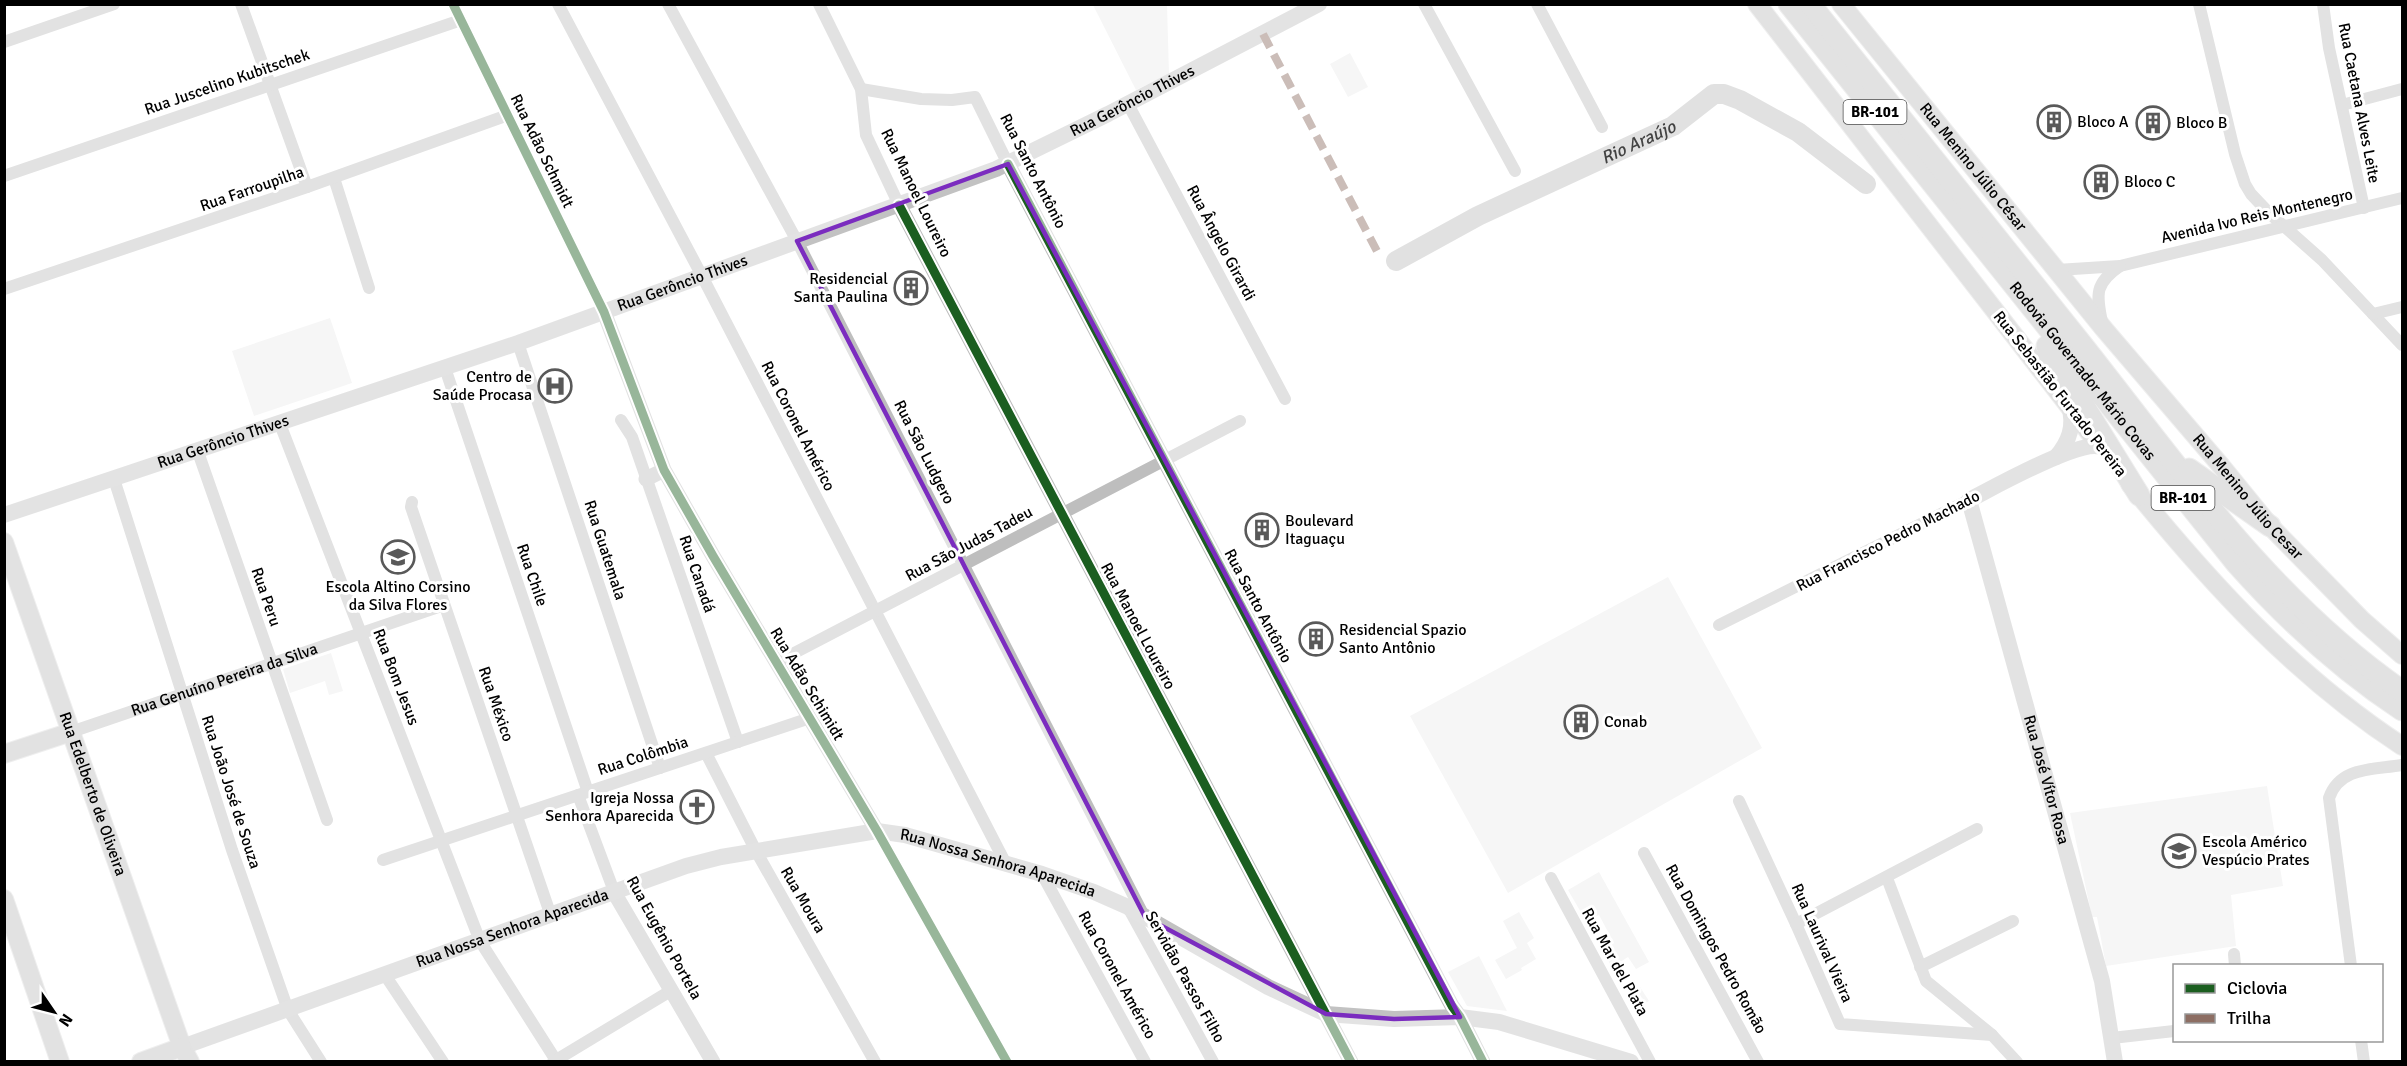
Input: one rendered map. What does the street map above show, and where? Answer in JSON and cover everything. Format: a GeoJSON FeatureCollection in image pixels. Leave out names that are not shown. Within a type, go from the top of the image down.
{"type":"FeatureCollection","features":[{"type":"Feature","properties":{"kind":"highway","name":"Rodovia Governador Mário Covas"},"geometry":{"type":"LineString","coordinates":[[1789,4],[2215,539],[2254,584],[2323,649],[2403,710]]}},
{"type":"Feature","properties":{"kind":"highway","name":"Rodovia Governador Mário Covas"},"geometry":{"type":"LineString","coordinates":[[1810,4],[2162,448],[2246,550],[2290,598],[2347,650],[2403,691]]}},
{"type":"Feature","properties":{"kind":"highway"},"geometry":{"type":"LineString","coordinates":[[1992,259],[2139,495]]}},
{"type":"Feature","properties":{"kind":"highway"},"geometry":{"type":"LineString","coordinates":[[2162,448],[2270,526]]}},
{"type":"Feature","properties":{"kind":"main road"},"geometry":{"type":"LineString","coordinates":[[1272,29],[1298,4]]}},
{"type":"Feature","properties":{"kind":"main road","name":"Rua Gerôncio Thives"},"geometry":{"type":"LineString","coordinates":[[4,515],[198,452],[518,343],[1008,164],[1319,4]]}},
{"type":"Feature","properties":{"kind":"main road","name":"Rua Sebastião Furtado Pereira"},"geometry":{"type":"LineString","coordinates":[[1757,4],[2101,447],[2217,587],[2276,648],[2348,707],[2403,746]]}},
{"type":"Feature","properties":{"kind":"main road","name":"Rua Menino Júlio César"},"geometry":{"type":"LineString","coordinates":[[1841,4],[2104,329]]}},
{"type":"Feature","properties":{"kind":"main road","name":"Rua Menino Júlio Cesar"},"geometry":{"type":"LineString","coordinates":[[2104,329],[2270,526],[2362,620],[2403,655]]}},
{"type":"Feature","properties":{"kind":"main road"},"geometry":{"type":"LineString","coordinates":[[2056,457],[2064,448],[2072,427],[2069,406]]}},
{"type":"Feature","properties":{"kind":"main road","name":"Rua Francisco Pedro Machado"},"geometry":{"type":"LineString","coordinates":[[1969,500],[2056,457],[2094,444],[2101,447]]}},
{"type":"Feature","properties":{"kind":"main road","name":"Rua José Vítor Rosa"},"geometry":{"type":"LineString","coordinates":[[1969,500],[2084,911],[2102,981],[2115,1062]]}},
{"type":"Feature","properties":{"kind":"main road","name":"Rua Edelberto de Oliveira"},"geometry":{"type":"LineString","coordinates":[[4,542],[186,1054]]}},
{"type":"Feature","properties":{"kind":"main road","name":"Rua Genuíno Pereira da Silva"},"geometry":{"type":"LineString","coordinates":[[4,754],[71,732]]}},
{"type":"Feature","properties":{"kind":"main road","name":"Rua Nossa Senhora Aparecida"},"geometry":{"type":"LineString","coordinates":[[186,1054],[288,1010],[615,894],[686,866],[721,857],[877,831],[918,838],[1071,883],[1128,908],[1268,987],[1326,1014],[1394,1020],[1460,1017],[1499,1022],[1631,1062]]}},
{"type":"Feature","properties":{"kind":"main road"},"geometry":{"type":"LineString","coordinates":[[4,900],[60,1062]]}},
{"type":"Feature","properties":{"kind":"main road"},"geometry":{"type":"LineString","coordinates":[[141,1062],[186,1054]]}},
{"type":"Feature","properties":{"kind":"street"},"geometry":{"type":"LineString","coordinates":[[4,42],[114,4]]}},
{"type":"Feature","properties":{"kind":"street"},"geometry":{"type":"LineString","coordinates":[[240,4],[307,187]]}},
{"type":"Feature","properties":{"kind":"street","name":"Rua Adão Schmidt"},"geometry":{"type":"LineString","coordinates":[[453,4],[604,312]]}},
{"type":"Feature","properties":{"kind":"street","name":"Rua Coronel Américo"},"geometry":{"type":"LineString","coordinates":[[558,4],[702,276],[1006,864]]}},
{"type":"Feature","properties":{"kind":"street","name":"Rua São Ludgero"},"geometry":{"type":"LineString","coordinates":[[668,4],[797,241],[1145,917]]}},
{"type":"Feature","properties":{"kind":"street","name":"Rua Manoel Loureiro"},"geometry":{"type":"LineString","coordinates":[[819,4],[861,89],[866,135],[899,205],[1351,1062]]}},
{"type":"Feature","properties":{"kind":"street"},"geometry":{"type":"LineString","coordinates":[[1424,4],[1515,171]]}},
{"type":"Feature","properties":{"kind":"street"},"geometry":{"type":"LineString","coordinates":[[1537,4],[1602,127]]}},
{"type":"Feature","properties":{"kind":"street"},"geometry":{"type":"LineString","coordinates":[[2199,4],[2235,154],[2245,184],[2263,207],[2322,260],[2403,345]]}},
{"type":"Feature","properties":{"kind":"street","name":"Rua Caetana Alves Leite"},"geometry":{"type":"LineString","coordinates":[[2323,4],[2329,48],[2364,208]]}},
{"type":"Feature","properties":{"kind":"street","name":"Rua Juscelino Kubitschek"},"geometry":{"type":"LineString","coordinates":[[4,176],[461,21]]}},
{"type":"Feature","properties":{"kind":"street","name":"Rua Santo Antônio"},"geometry":{"type":"LineString","coordinates":[[861,89],[921,99],[952,100],[975,97],[1008,164],[1483,1062]]}},
{"type":"Feature","properties":{"kind":"street"},"geometry":{"type":"LineString","coordinates":[[2342,105],[2403,89]]}},
{"type":"Feature","properties":{"kind":"street","name":"Rua Ângelo Girardi"},"geometry":{"type":"LineString","coordinates":[[1128,104],[1285,399]]}},
{"type":"Feature","properties":{"kind":"street","name":"Rua Farroupilha"},"geometry":{"type":"LineString","coordinates":[[4,289],[334,178],[508,115]]}},
{"type":"Feature","properties":{"kind":"street"},"geometry":{"type":"LineString","coordinates":[[334,178],[369,288]]}},
{"type":"Feature","properties":{"kind":"street","name":"Avenida Ivo Reis Montenegro"},"geometry":{"type":"LineString","coordinates":[[2056,270],[2120,266],[2403,198]]}},
{"type":"Feature","properties":{"kind":"street"},"geometry":{"type":"LineString","coordinates":[[2104,329],[2098,306],[2099,287],[2108,274],[2120,266]]}},
{"type":"Feature","properties":{"kind":"street"},"geometry":{"type":"LineString","coordinates":[[2373,314],[2403,307]]}},
{"type":"Feature","properties":{"kind":"street","name":"Rua Adão Schimidt"},"geometry":{"type":"LineString","coordinates":[[604,312],[664,470],[877,831],[1007,1062]]}},
{"type":"Feature","properties":{"kind":"street","name":"Rua Guatemala"},"geometry":{"type":"LineString","coordinates":[[518,343],[660,768]]}},
{"type":"Feature","properties":{"kind":"street","name":"Rua Chile"},"geometry":{"type":"LineString","coordinates":[[445,368],[583,794]]}},
{"type":"Feature","properties":{"kind":"street","name":"Rua Canadá"},"geometry":{"type":"LineString","coordinates":[[621,420],[632,436],[738,742]]}},
{"type":"Feature","properties":{"kind":"street","name":"Rua São Judas Tadeu"},"geometry":{"type":"LineString","coordinates":[[777,662],[1240,421]]}},
{"type":"Feature","properties":{"kind":"street","name":"Rua Bom Jesus"},"geometry":{"type":"LineString","coordinates":[[280,424],[480,941],[555,1061]]}},
{"type":"Feature","properties":{"kind":"street","name":"Rua Peru"},"geometry":{"type":"LineString","coordinates":[[198,452],[327,820]]}},
{"type":"Feature","properties":{"kind":"street"},"geometry":{"type":"LineString","coordinates":[[646,478],[664,470]]}},
{"type":"Feature","properties":{"kind":"street","name":"Rua João José de Souza"},"geometry":{"type":"LineString","coordinates":[[114,479],[181,695],[288,1010],[321,1062]]}},
{"type":"Feature","properties":{"kind":"street","name":"Rua Francisco Pedro Machado"},"geometry":{"type":"LineString","coordinates":[[1719,625],[1969,500]]}},
{"type":"Feature","properties":{"kind":"street","name":"Rua México"},"geometry":{"type":"LineString","coordinates":[[412,502],[411,507],[551,916]]}},
{"type":"Feature","properties":{"kind":"street","name":"Rua Genuíno Pereira da Silva"},"geometry":{"type":"LineString","coordinates":[[71,732],[444,605]]}},
{"type":"Feature","properties":{"kind":"street","name":"Rua Colômbia"},"geometry":{"type":"LineString","coordinates":[[383,860],[810,718]]}},
{"type":"Feature","properties":{"kind":"street","name":"Rua Moura"},"geometry":{"type":"LineString","coordinates":[[706,753],[756,851],[875,1062]]}},
{"type":"Feature","properties":{"kind":"street"},"geometry":{"type":"LineString","coordinates":[[2351,964],[2330,798],[2333,788],[2340,779],[2350,774],[2403,765]]}},
{"type":"Feature","properties":{"kind":"street","name":"Rua Eugênio Portela"},"geometry":{"type":"LineString","coordinates":[[583,794],[615,894],[713,1062]]}},
{"type":"Feature","properties":{"kind":"street","name":"Rua Laurival Vieira"},"geometry":{"type":"LineString","coordinates":[[1739,801],[1840,1024],[1992,1035]]}},
{"type":"Feature","properties":{"kind":"street"},"geometry":{"type":"LineString","coordinates":[[1796,924],[1977,830]]}},
{"type":"Feature","properties":{"kind":"street","name":"Rua Domingos Pedro Romão"},"geometry":{"type":"LineString","coordinates":[[1644,853],[1758,1062]]}},
{"type":"Feature","properties":{"kind":"street","name":"Rua Coronel Américo"},"geometry":{"type":"LineString","coordinates":[[1042,874],[1145,1062]]}},
{"type":"Feature","properties":{"kind":"street","name":"Rua Mar del Plata"},"geometry":{"type":"LineString","coordinates":[[1551,878],[1650,1062]]}},
{"type":"Feature","properties":{"kind":"street"},"geometry":{"type":"LineString","coordinates":[[1887,878],[1920,968],[1931,986],[1992,1035],[2017,1062]]}},
{"type":"Feature","properties":{"kind":"street","name":"Servidão Passos Filho"},"geometry":{"type":"LineString","coordinates":[[1128,908],[1213,1062]]}},
{"type":"Feature","properties":{"kind":"street"},"geometry":{"type":"LineString","coordinates":[[1920,968],[2013,921]]}},
{"type":"Feature","properties":{"kind":"street"},"geometry":{"type":"LineString","coordinates":[[385,975],[443,1062]]}},
{"type":"Feature","properties":{"kind":"street"},"geometry":{"type":"LineString","coordinates":[[555,1061],[672,990]]}},
{"type":"Feature","properties":{"kind":"street"},"geometry":{"type":"LineString","coordinates":[[2112,1038],[2173,1031]]}},
{"type":"Feature","properties":{"kind":"street"},"geometry":{"type":"LineString","coordinates":[[2361,1042],[2364,1062]]}},
{"type":"Feature","properties":{"kind":"highlighted area"},"geometry":{"type":"Polygon","coordinates":[[[1008,164],[1460,1017],[1394,1019],[1326,1014],[1145,917],[797,241],[1008,164]]]}},
{"type":"Feature","properties":{"kind":"shaded area"},"geometry":{"type":"Polygon","coordinates":[[[1093,5],[1167,5],[1169,74],[1136,90],[1093,5]]]}},
{"type":"Feature","properties":{"kind":"shaded area"},"geometry":{"type":"Polygon","coordinates":[[[1350,53],[1368,87],[1348,97],[1330,64],[1350,53]]]}},
{"type":"Feature","properties":{"kind":"shaded area"},"geometry":{"type":"Polygon","coordinates":[[[330,318],[352,383],[254,416],[232,351],[330,318]]]}},
{"type":"Feature","properties":{"kind":"shaded area"},"geometry":{"type":"Polygon","coordinates":[[[1668,577],[1762,748],[1508,893],[1410,716],[1668,577]]]}},
{"type":"Feature","properties":{"kind":"shaded area"},"geometry":{"type":"Polygon","coordinates":[[[331,653],[343,691],[329,695],[325,681],[290,693],[283,669],[331,653]]]}},
{"type":"Feature","properties":{"kind":"shaded area","name":"Escola Américo Vespúcio Prates"},"geometry":{"type":"Polygon","coordinates":[[[2267,786],[2283,886],[2231,895],[2236,946],[2106,966],[2097,917],[2092,917],[2070,813],[2267,786]]]}},
{"type":"Feature","properties":{"kind":"shaded area"},"geometry":{"type":"Polygon","coordinates":[[[1599,872],[1649,962],[1636,969],[1628,957],[1612,967],[1602,951],[1614,943],[1599,915],[1586,921],[1568,890],[1599,872]]]}},
{"type":"Feature","properties":{"kind":"shaded area"},"geometry":{"type":"Polygon","coordinates":[[[1519,912],[1534,938],[1527,943],[1536,959],[1506,979],[1495,960],[1517,948],[1503,921],[1519,912]]]}},
{"type":"Feature","properties":{"kind":"shaded area"},"geometry":{"type":"Polygon","coordinates":[[[1479,956],[1507,1011],[1467,1006],[1448,972],[1479,956]]]}},
{"type":"Feature","properties":{"kind":"shaded area"},"geometry":{"type":"Polygon","coordinates":[[[1640,987],[1649,1001],[1637,1008],[1628,993],[1640,987]]]}},
{"type":"Feature","properties":{"kind":"waterway","name":"Rio Araújo"},"geometry":{"type":"LineString","coordinates":[[1396,261],[1478,216],[1673,126],[1714,94],[1724,94],[1740,100],[1798,132],[1866,184]]}},
{"type":"Feature","properties":{"kind":"marked path"},"geometry":{"type":"LineString","coordinates":[[1263,34],[1379,255]]}},
{"type":"Feature","properties":{"kind":"cycle path"},"geometry":{"type":"LineString","coordinates":[[453,4],[604,312],[664,470],[877,831],[1007,1062]]}},
{"type":"Feature","properties":{"kind":"cycle path"},"geometry":{"type":"LineString","coordinates":[[1008,164],[1483,1062]]}},
{"type":"Feature","properties":{"kind":"cycle path"},"geometry":{"type":"LineString","coordinates":[[899,205],[1351,1062]]}},
{"type":"Feature","properties":{"kind":"place","name":"Bloco A"},"geometry":{"type":"Point","coordinates":[2054,122]}},
{"type":"Feature","properties":{"kind":"place","name":"Bloco B"},"geometry":{"type":"Point","coordinates":[2153,123]}},
{"type":"Feature","properties":{"kind":"place","name":"Bloco C"},"geometry":{"type":"Point","coordinates":[2101,182]}},
{"type":"Feature","properties":{"kind":"place","name":"Residencial Santa Paulina"},"geometry":{"type":"Point","coordinates":[911,288]}},
{"type":"Feature","properties":{"kind":"place","name":"Centro de Saúde Procasa"},"geometry":{"type":"Point","coordinates":[555,386]}},
{"type":"Feature","properties":{"kind":"place","name":"Boulevard Itaguaçu"},"geometry":{"type":"Point","coordinates":[1262,530]}},
{"type":"Feature","properties":{"kind":"place","name":"Escola Altino Corsino da Silva Flores"},"geometry":{"type":"Point","coordinates":[398,557]}},
{"type":"Feature","properties":{"kind":"place","name":"Residencial Spazio Santo Antônio"},"geometry":{"type":"Point","coordinates":[1316,639]}},
{"type":"Feature","properties":{"kind":"place","name":"Conab"},"geometry":{"type":"Point","coordinates":[1581,722]}},
{"type":"Feature","properties":{"kind":"place","name":"Igreja Nossa Senhora Aparecida"},"geometry":{"type":"Point","coordinates":[697,807]}},
{"type":"Feature","properties":{"kind":"place","name":"Escola Américo Vespúcio Prates"},"geometry":{"type":"Point","coordinates":[2179,851]}}]}
